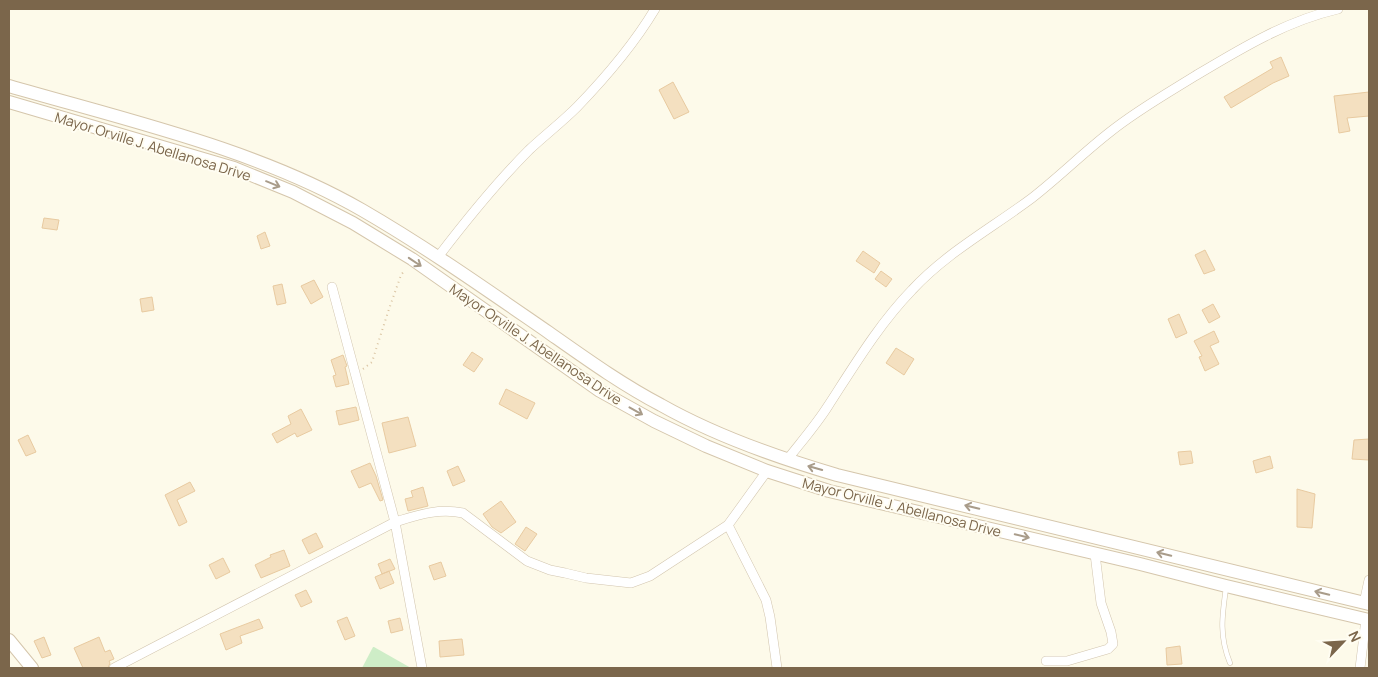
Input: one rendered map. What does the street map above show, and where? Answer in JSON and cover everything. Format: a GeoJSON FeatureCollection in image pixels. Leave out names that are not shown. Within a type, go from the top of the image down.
{"type":"FeatureCollection","features":[{"type":"Feature","properties":{"kind":"main road","name":"Mayor Orville J. Abellanosa Drive"},"geometry":{"type":"LineString","coordinates":[[9,86],[182,136],[238,155],[296,178],[360,209],[438,257],[612,376],[662,406],[717,432],[787,460],[837,475],[1367,604]]}},
{"type":"Feature","properties":{"kind":"main road","name":"Mayor Orville J. Abellanosa Drive"},"geometry":{"type":"LineString","coordinates":[[9,102],[234,168],[293,192],[352,223],[412,259],[600,391],[697,442],[767,472],[829,491],[1368,620]]}},
{"type":"Feature","properties":{"kind":"main road"},"geometry":{"type":"LineString","coordinates":[[600,391],[612,376]]}},
{"type":"Feature","properties":{"kind":"main road"},"geometry":{"type":"LineString","coordinates":[[920,512],[924,495]]}},
{"type":"Feature","properties":{"kind":"main road"},"geometry":{"type":"LineString","coordinates":[[9,640],[32,668]]}},
{"type":"Feature","properties":{"kind":"street"},"geometry":{"type":"LineString","coordinates":[[438,257],[475,208],[529,150],[576,108],[606,74],[634,40],[655,9]]}},
{"type":"Feature","properties":{"kind":"street"},"geometry":{"type":"LineString","coordinates":[[787,460],[828,406],[879,328],[912,289],[932,271],[973,238],[1016,210],[1110,132],[1154,101],[1233,52],[1258,39],[1320,11],[1338,9]]}},
{"type":"Feature","properties":{"kind":"street"},"geometry":{"type":"LineString","coordinates":[[332,287],[395,522],[422,668]]}},
{"type":"Feature","properties":{"kind":"street"},"geometry":{"type":"LineString","coordinates":[[114,668],[395,522],[429,512],[452,511],[463,513],[527,561],[550,570],[631,583],[650,576],[728,524],[767,472]]}},
{"type":"Feature","properties":{"kind":"street"},"geometry":{"type":"LineString","coordinates":[[728,524],[766,600],[777,668]]}},
{"type":"Feature","properties":{"kind":"street"},"geometry":{"type":"LineString","coordinates":[[1046,661],[1067,661],[1108,649],[1113,644],[1101,603],[1095,554]]}},
{"type":"Feature","properties":{"kind":"street"},"geometry":{"type":"LineString","coordinates":[[1367,604],[1369,580]]}},
{"type":"Feature","properties":{"kind":"street"},"geometry":{"type":"LineString","coordinates":[[1360,668],[1368,620]]}},
{"type":"Feature","properties":{"kind":"lane"},"geometry":{"type":"LineString","coordinates":[[1226,586],[1222,614],[1222,640],[1230,663]]}},
{"type":"Feature","properties":{"kind":"path"},"geometry":{"type":"LineString","coordinates":[[354,372],[366,368],[372,362],[378,338],[401,275],[412,259]]}},
{"type":"Feature","properties":{"kind":"green space"},"geometry":{"type":"Polygon","coordinates":[[[374,647],[411,668],[362,668],[374,647]]]}},
{"type":"Feature","properties":{"kind":"building"},"geometry":{"type":"Polygon","coordinates":[[[1281,57],[1289,76],[1273,83],[1231,108],[1224,97],[1273,68],[1270,62],[1281,57]]]}},
{"type":"Feature","properties":{"kind":"building"},"geometry":{"type":"Polygon","coordinates":[[[673,82],[689,112],[674,119],[659,90],[673,82]]]}},
{"type":"Feature","properties":{"kind":"building"},"geometry":{"type":"Polygon","coordinates":[[[1369,92],[1369,116],[1347,118],[1350,131],[1339,133],[1334,96],[1369,92]]]}},
{"type":"Feature","properties":{"kind":"building"},"geometry":{"type":"Polygon","coordinates":[[[44,218],[59,220],[57,230],[42,228],[44,218]]]}},
{"type":"Feature","properties":{"kind":"building"},"geometry":{"type":"Polygon","coordinates":[[[265,232],[270,246],[261,249],[257,236],[265,232]]]}},
{"type":"Feature","properties":{"kind":"building"},"geometry":{"type":"Polygon","coordinates":[[[1205,250],[1215,270],[1204,274],[1195,255],[1205,250]]]}},
{"type":"Feature","properties":{"kind":"building"},"geometry":{"type":"Polygon","coordinates":[[[863,251],[880,263],[874,273],[856,261],[863,251]]]}},
{"type":"Feature","properties":{"kind":"building"},"geometry":{"type":"Polygon","coordinates":[[[881,271],[892,279],[886,287],[875,279],[881,271]]]}},
{"type":"Feature","properties":{"kind":"building"},"geometry":{"type":"Polygon","coordinates":[[[314,280],[323,297],[311,304],[301,286],[314,280]]]}},
{"type":"Feature","properties":{"kind":"building"},"geometry":{"type":"Polygon","coordinates":[[[282,284],[286,303],[277,305],[273,286],[282,284]]]}},
{"type":"Feature","properties":{"kind":"building"},"geometry":{"type":"Polygon","coordinates":[[[152,297],[154,310],[142,312],[140,299],[152,297]]]}},
{"type":"Feature","properties":{"kind":"building"},"geometry":{"type":"Polygon","coordinates":[[[1213,304],[1220,317],[1209,323],[1202,310],[1213,304]]]}},
{"type":"Feature","properties":{"kind":"building"},"geometry":{"type":"Polygon","coordinates":[[[1179,314],[1187,333],[1176,338],[1168,319],[1179,314]]]}},
{"type":"Feature","properties":{"kind":"building"},"geometry":{"type":"Polygon","coordinates":[[[1214,331],[1219,342],[1210,346],[1219,364],[1205,371],[1199,357],[1202,356],[1194,341],[1214,331]]]}},
{"type":"Feature","properties":{"kind":"building"},"geometry":{"type":"Polygon","coordinates":[[[896,348],[914,359],[904,375],[886,363],[896,348]]]}},
{"type":"Feature","properties":{"kind":"building"},"geometry":{"type":"Polygon","coordinates":[[[472,352],[483,359],[474,372],[463,365],[472,352]]]}},
{"type":"Feature","properties":{"kind":"building"},"geometry":{"type":"Polygon","coordinates":[[[343,355],[347,366],[345,367],[349,384],[336,387],[333,376],[336,375],[331,360],[343,355]]]}},
{"type":"Feature","properties":{"kind":"building"},"geometry":{"type":"Polygon","coordinates":[[[506,389],[535,403],[527,419],[499,404],[506,389]]]}},
{"type":"Feature","properties":{"kind":"building"},"geometry":{"type":"Polygon","coordinates":[[[356,407],[359,420],[339,425],[336,411],[356,407]]]}},
{"type":"Feature","properties":{"kind":"building"},"geometry":{"type":"Polygon","coordinates":[[[301,409],[312,430],[297,437],[295,433],[277,443],[272,434],[291,424],[288,416],[301,409]]]}},
{"type":"Feature","properties":{"kind":"building"},"geometry":{"type":"Polygon","coordinates":[[[408,417],[416,446],[389,453],[382,423],[408,417]]]}},
{"type":"Feature","properties":{"kind":"building"},"geometry":{"type":"Polygon","coordinates":[[[28,435],[36,452],[26,456],[18,440],[28,435]]]}},
{"type":"Feature","properties":{"kind":"building"},"geometry":{"type":"Polygon","coordinates":[[[1369,439],[1369,460],[1352,459],[1354,440],[1369,439]]]}},
{"type":"Feature","properties":{"kind":"building"},"geometry":{"type":"Polygon","coordinates":[[[1191,451],[1193,463],[1180,465],[1178,452],[1191,451]]]}},
{"type":"Feature","properties":{"kind":"building"},"geometry":{"type":"Polygon","coordinates":[[[1270,456],[1273,468],[1256,473],[1253,461],[1270,456]]]}},
{"type":"Feature","properties":{"kind":"building"},"geometry":{"type":"Polygon","coordinates":[[[370,463],[383,500],[380,501],[371,483],[359,488],[351,471],[370,463]]]}},
{"type":"Feature","properties":{"kind":"building"},"geometry":{"type":"Polygon","coordinates":[[[458,466],[465,481],[453,486],[447,471],[458,466]]]}},
{"type":"Feature","properties":{"kind":"building"},"geometry":{"type":"Polygon","coordinates":[[[190,482],[195,491],[177,500],[187,522],[179,526],[165,495],[190,482]]]}},
{"type":"Feature","properties":{"kind":"building"},"geometry":{"type":"Polygon","coordinates":[[[423,487],[428,506],[408,511],[405,499],[413,497],[411,491],[423,487]]]}},
{"type":"Feature","properties":{"kind":"building"},"geometry":{"type":"Polygon","coordinates":[[[1297,489],[1315,494],[1312,528],[1297,527],[1297,489]]]}},
{"type":"Feature","properties":{"kind":"building"},"geometry":{"type":"Polygon","coordinates":[[[501,501],[516,522],[501,533],[492,527],[483,514],[501,501]]]}},
{"type":"Feature","properties":{"kind":"building"},"geometry":{"type":"Polygon","coordinates":[[[526,527],[537,534],[525,551],[515,544],[526,527]]]}},
{"type":"Feature","properties":{"kind":"building"},"geometry":{"type":"Polygon","coordinates":[[[316,533],[323,547],[309,554],[302,540],[316,533]]]}},
{"type":"Feature","properties":{"kind":"building"},"geometry":{"type":"Polygon","coordinates":[[[284,550],[290,566],[261,578],[255,565],[271,557],[270,555],[284,550]]]}},
{"type":"Feature","properties":{"kind":"building"},"geometry":{"type":"Polygon","coordinates":[[[223,558],[230,572],[216,579],[209,565],[223,558]]]}},
{"type":"Feature","properties":{"kind":"building"},"geometry":{"type":"Polygon","coordinates":[[[390,559],[395,569],[382,574],[378,564],[390,559]]]}},
{"type":"Feature","properties":{"kind":"building"},"geometry":{"type":"Polygon","coordinates":[[[441,562],[446,576],[434,580],[429,566],[441,562]]]}},
{"type":"Feature","properties":{"kind":"building"},"geometry":{"type":"Polygon","coordinates":[[[389,571],[394,583],[380,589],[375,577],[389,571]]]}},
{"type":"Feature","properties":{"kind":"building"},"geometry":{"type":"Polygon","coordinates":[[[306,590],[312,602],[301,607],[295,595],[306,590]]]}},
{"type":"Feature","properties":{"kind":"building"},"geometry":{"type":"Polygon","coordinates":[[[347,617],[355,636],[345,640],[337,621],[347,617]]]}},
{"type":"Feature","properties":{"kind":"building"},"geometry":{"type":"Polygon","coordinates":[[[400,618],[403,630],[391,633],[388,621],[400,618]]]}},
{"type":"Feature","properties":{"kind":"building"},"geometry":{"type":"Polygon","coordinates":[[[259,619],[263,628],[240,636],[242,643],[226,650],[220,634],[259,619]]]}},
{"type":"Feature","properties":{"kind":"building"},"geometry":{"type":"Polygon","coordinates":[[[44,637],[51,655],[42,658],[34,641],[44,637]]]}},
{"type":"Feature","properties":{"kind":"building"},"geometry":{"type":"Polygon","coordinates":[[[99,637],[105,652],[110,650],[114,659],[109,661],[108,668],[83,668],[74,648],[99,637]]]}},
{"type":"Feature","properties":{"kind":"building"},"geometry":{"type":"Polygon","coordinates":[[[462,639],[464,655],[440,657],[439,641],[462,639]]]}},
{"type":"Feature","properties":{"kind":"building"},"geometry":{"type":"Polygon","coordinates":[[[1180,646],[1182,664],[1167,665],[1166,648],[1180,646]]]}}]}
